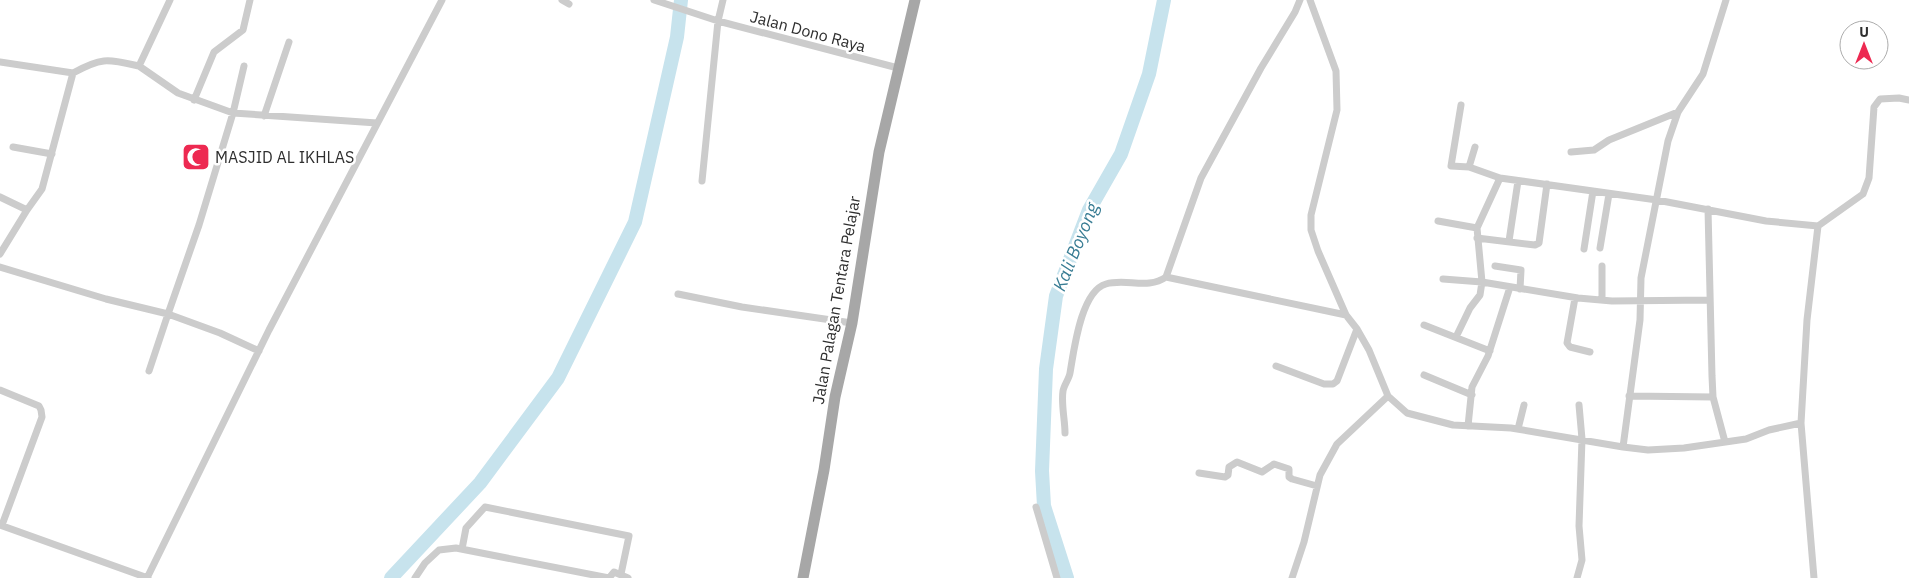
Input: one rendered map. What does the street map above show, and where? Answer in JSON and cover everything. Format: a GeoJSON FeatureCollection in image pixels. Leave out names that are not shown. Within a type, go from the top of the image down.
{"type":"FeatureCollection","features":[{"type":"Feature","properties":{"kind":"main road","name":"Jalan Palagan Tentara Pelajar"},"geometry":{"type":"LineString","coordinates":[[803,578],[824,470],[835,397],[852,324],[879,152],[915,0]]}},
{"type":"Feature","properties":{"kind":"street"},"geometry":{"type":"LineString","coordinates":[[138,66],[170,0]]}},
{"type":"Feature","properties":{"kind":"street"},"geometry":{"type":"LineString","coordinates":[[194,100],[214,52],[243,30],[250,0]]}},
{"type":"Feature","properties":{"kind":"street"},"geometry":{"type":"LineString","coordinates":[[0,390],[39,406],[42,410],[42,418],[1,525],[147,578],[259,351],[442,0]]}},
{"type":"Feature","properties":{"kind":"street"},"geometry":{"type":"LineString","coordinates":[[562,0],[569,4]]}},
{"type":"Feature","properties":{"kind":"street","name":"Jalan Dono Raya"},"geometry":{"type":"LineString","coordinates":[[654,0],[718,21],[898,68]]}},
{"type":"Feature","properties":{"kind":"street"},"geometry":{"type":"LineString","coordinates":[[702,181],[718,21],[724,0]]}},
{"type":"Feature","properties":{"kind":"street"},"geometry":{"type":"LineString","coordinates":[[1065,433],[1063,390],[1070,375],[1077,331],[1096,289],[1105,284],[1116,282],[1158,282],[1166,277],[1201,178],[1300,0]]}},
{"type":"Feature","properties":{"kind":"street"},"geometry":{"type":"LineString","coordinates":[[1310,0],[1336,72],[1337,110],[1311,215],[1311,230],[1318,251],[1346,315],[1357,329],[1369,350],[1388,396],[1407,413],[1453,425],[1518,429],[1648,450],[1684,448],[1746,439],[1769,430],[1801,423]]}},
{"type":"Feature","properties":{"kind":"street"},"geometry":{"type":"LineString","coordinates":[[1622,447],[1639,329],[1641,278],[1668,141],[1678,112],[1703,74],[1726,0]]}},
{"type":"Feature","properties":{"kind":"street"},"geometry":{"type":"LineString","coordinates":[[264,116],[289,42]]}},
{"type":"Feature","properties":{"kind":"street"},"geometry":{"type":"LineString","coordinates":[[0,62],[73,73],[102,60],[112,60],[138,66],[178,94],[233,113],[377,123]]}},
{"type":"Feature","properties":{"kind":"street"},"geometry":{"type":"LineString","coordinates":[[149,371],[199,225],[233,113],[244,66]]}},
{"type":"Feature","properties":{"kind":"street"},"geometry":{"type":"LineString","coordinates":[[0,254],[42,189],[73,73]]}},
{"type":"Feature","properties":{"kind":"street"},"geometry":{"type":"LineString","coordinates":[[1462,104],[1451,166],[1469,167],[1500,178],[1518,181],[1657,200],[1766,221],[1818,226],[1863,194],[1869,178],[1874,107],[1880,99],[1900,98],[1909,100]]}},
{"type":"Feature","properties":{"kind":"street"},"geometry":{"type":"LineString","coordinates":[[1571,152],[1594,150],[1609,140],[1678,112]]}},
{"type":"Feature","properties":{"kind":"street"},"geometry":{"type":"LineString","coordinates":[[13,147],[52,154]]}},
{"type":"Feature","properties":{"kind":"street"},"geometry":{"type":"LineString","coordinates":[[1469,167],[1474,147]]}},
{"type":"Feature","properties":{"kind":"street"},"geometry":{"type":"LineString","coordinates":[[1456,337],[1470,308],[1480,295],[1482,282],[1477,228],[1500,178]]}},
{"type":"Feature","properties":{"kind":"street"},"geometry":{"type":"LineString","coordinates":[[1509,241],[1518,181]]}},
{"type":"Feature","properties":{"kind":"street"},"geometry":{"type":"LineString","coordinates":[[1477,238],[1535,244],[1540,242],[1546,184]]}},
{"type":"Feature","properties":{"kind":"street"},"geometry":{"type":"LineString","coordinates":[[1584,249],[1593,191]]}},
{"type":"Feature","properties":{"kind":"street"},"geometry":{"type":"LineString","coordinates":[[1600,248],[1609,194]]}},
{"type":"Feature","properties":{"kind":"street"},"geometry":{"type":"LineString","coordinates":[[0,197],[27,210]]}},
{"type":"Feature","properties":{"kind":"street"},"geometry":{"type":"LineString","coordinates":[[1708,209],[1713,397],[1725,442]]}},
{"type":"Feature","properties":{"kind":"street"},"geometry":{"type":"LineString","coordinates":[[1438,221],[1477,228]]}},
{"type":"Feature","properties":{"kind":"street"},"geometry":{"type":"LineString","coordinates":[[1814,578],[1801,423],[1807,320],[1818,226]]}},
{"type":"Feature","properties":{"kind":"street"},"geometry":{"type":"LineString","coordinates":[[1495,266],[1521,270],[1520,289]]}},
{"type":"Feature","properties":{"kind":"street"},"geometry":{"type":"LineString","coordinates":[[1602,266],[1602,300]]}},
{"type":"Feature","properties":{"kind":"street"},"geometry":{"type":"LineString","coordinates":[[0,267],[106,300],[168,314],[220,333],[259,351]]}},
{"type":"Feature","properties":{"kind":"street"},"geometry":{"type":"LineString","coordinates":[[1166,277],[1346,315]]}},
{"type":"Feature","properties":{"kind":"street"},"geometry":{"type":"LineString","coordinates":[[1443,280],[1482,282],[1575,298],[1640,302],[1710,300]]}},
{"type":"Feature","properties":{"kind":"street"},"geometry":{"type":"LineString","coordinates":[[1468,426],[1472,387],[1490,351],[1510,287]]}},
{"type":"Feature","properties":{"kind":"street"},"geometry":{"type":"LineString","coordinates":[[678,294],[742,307],[852,324]]}},
{"type":"Feature","properties":{"kind":"street"},"geometry":{"type":"LineString","coordinates":[[1575,298],[1567,343],[1570,347],[1590,352]]}},
{"type":"Feature","properties":{"kind":"street"},"geometry":{"type":"LineString","coordinates":[[1424,326],[1490,351]]}},
{"type":"Feature","properties":{"kind":"street"},"geometry":{"type":"LineString","coordinates":[[1276,366],[1324,384],[1333,384],[1337,381],[1357,329]]}},
{"type":"Feature","properties":{"kind":"street"},"geometry":{"type":"LineString","coordinates":[[1424,374],[1472,395]]}},
{"type":"Feature","properties":{"kind":"street"},"geometry":{"type":"LineString","coordinates":[[1292,578],[1304,542],[1320,474],[1337,444],[1388,396]]}},
{"type":"Feature","properties":{"kind":"street"},"geometry":{"type":"LineString","coordinates":[[1629,396],[1713,397]]}},
{"type":"Feature","properties":{"kind":"street"},"geometry":{"type":"LineString","coordinates":[[1518,429],[1524,405]]}},
{"type":"Feature","properties":{"kind":"street"},"geometry":{"type":"LineString","coordinates":[[1576,578],[1582,560],[1580,526],[1582,439],[1579,405]]}},
{"type":"Feature","properties":{"kind":"street"},"geometry":{"type":"LineString","coordinates":[[1199,473],[1225,478],[1228,475],[1229,467],[1237,462],[1262,472],[1274,464],[1289,469],[1292,480],[1317,486]]}},
{"type":"Feature","properties":{"kind":"street"},"geometry":{"type":"LineString","coordinates":[[415,578],[425,563],[440,550],[456,548],[609,578],[614,572],[624,576],[629,536],[485,507],[466,528],[462,549]]}},
{"type":"Feature","properties":{"kind":"street"},"geometry":{"type":"LineString","coordinates":[[1036,508],[1057,578]]}},
{"type":"Feature","properties":{"kind":"waterway"},"geometry":{"type":"LineString","coordinates":[[391,578],[480,483],[558,378],[635,222],[677,37],[681,0]]}},
{"type":"Feature","properties":{"kind":"waterway","name":"Kali Boyong"},"geometry":{"type":"LineString","coordinates":[[1067,578],[1044,506],[1042,471],[1046,369],[1056,296],[1089,210],[1121,154],[1149,74],[1164,0]]}},
{"type":"Feature","properties":{"kind":"place","name":"MASJID AL IKHLAS"},"geometry":{"type":"Point","coordinates":[196,157]}}]}
